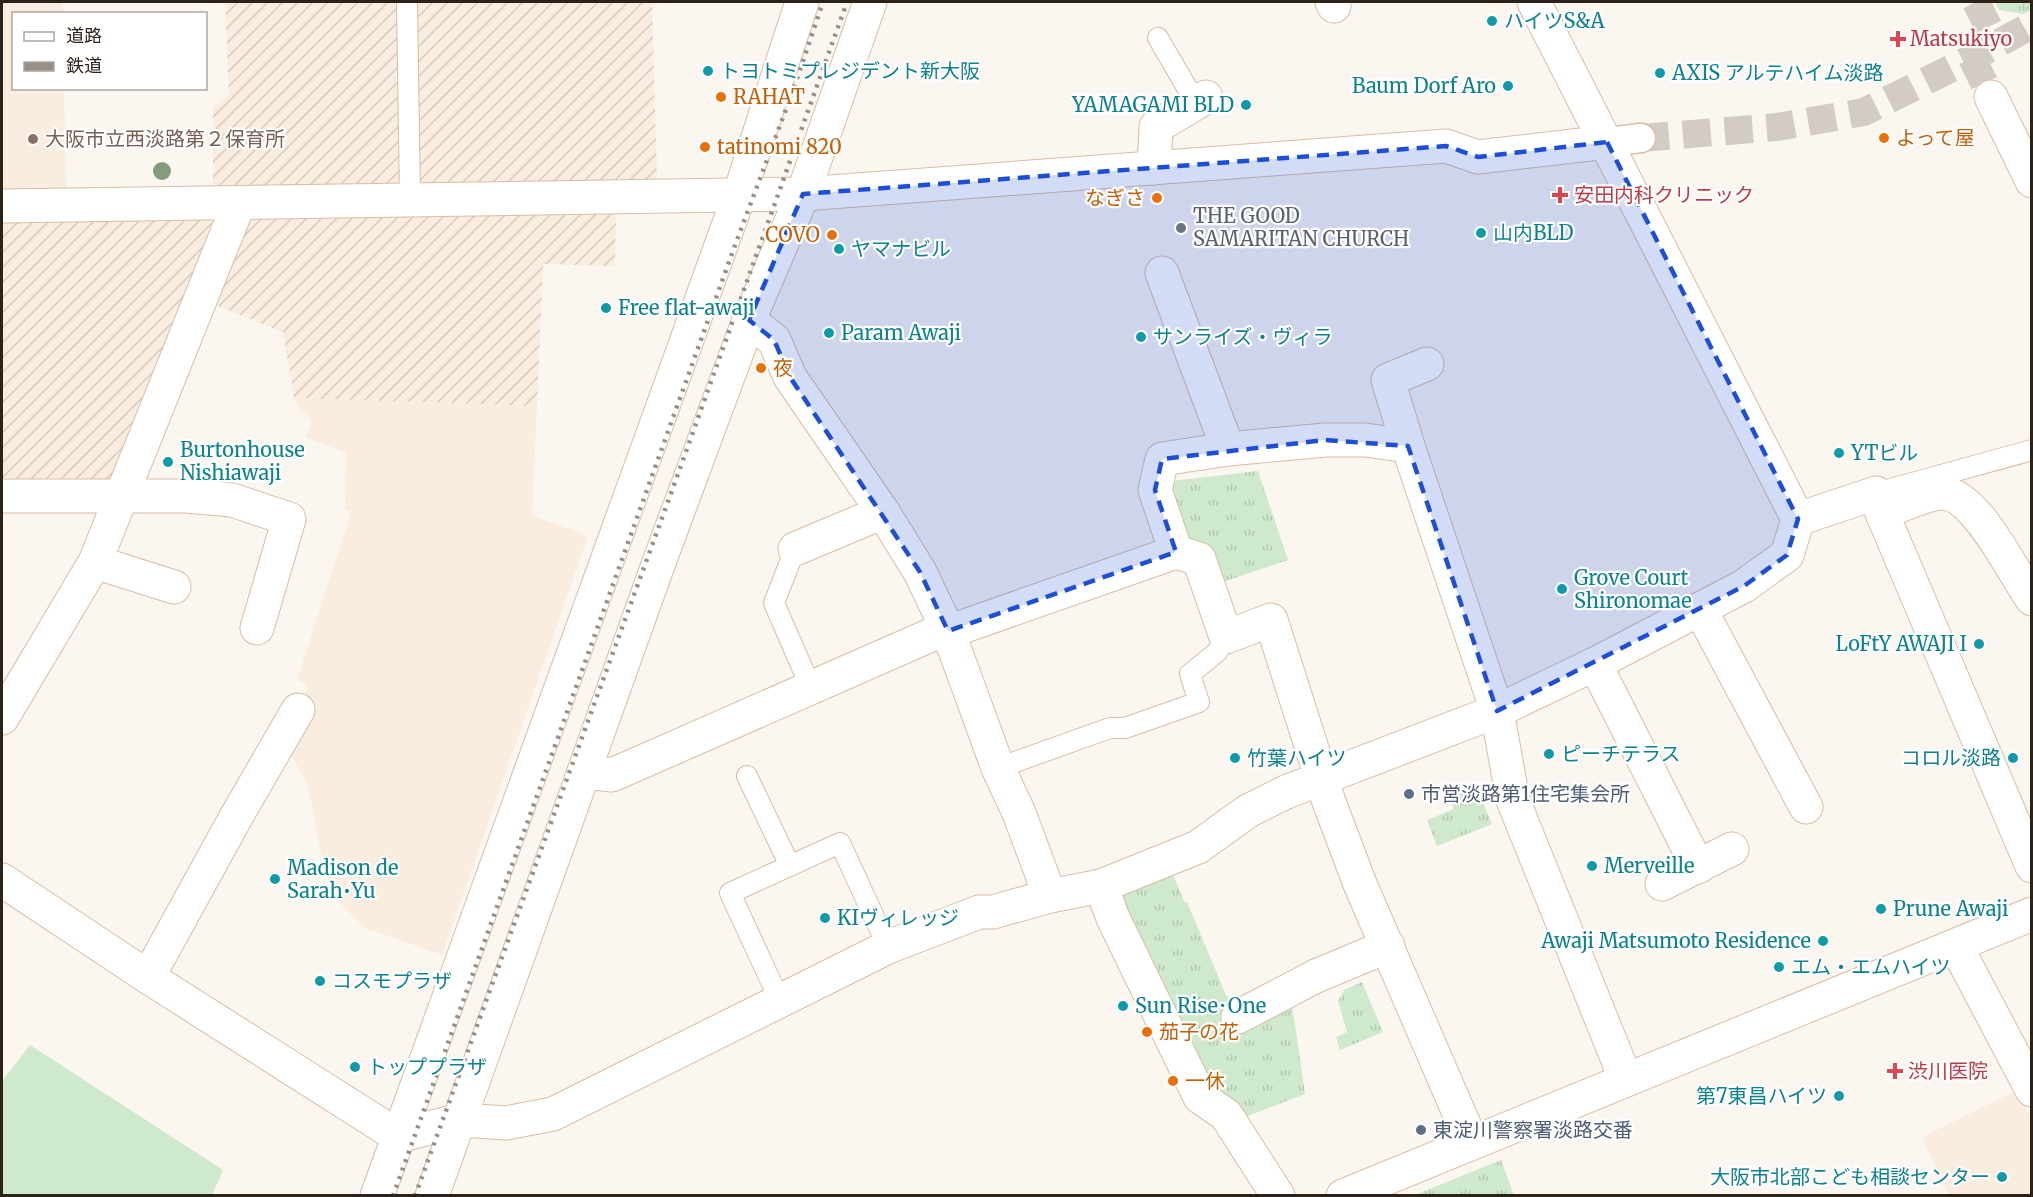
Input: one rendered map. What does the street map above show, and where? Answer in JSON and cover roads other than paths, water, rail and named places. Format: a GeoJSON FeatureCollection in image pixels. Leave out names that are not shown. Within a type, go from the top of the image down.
{"type":"FeatureCollection","features":[{"type":"Feature","properties":{"kind":"street"},"geometry":{"type":"LineString","coordinates":[[377,1196],[739,196],[802,2]]}},
{"type":"Feature","properties":{"kind":"street"},"geometry":{"type":"LineString","coordinates":[[432,1196],[693,472],[749,320],[803,194],[870,2]]}},
{"type":"Feature","properties":{"kind":"street"},"geometry":{"type":"LineString","coordinates":[[2,880],[148,977],[398,1136],[460,1120],[506,1123],[553,1114],[888,947],[979,912],[993,912],[1050,896],[1101,886],[1198,847],[1248,811],[1286,792],[1497,711],[1595,664],[1744,586],[1787,555],[1798,519],[1534,2]]}},
{"type":"Feature","properties":{"kind":"street"},"geometry":{"type":"LineString","coordinates":[[1991,97],[2031,181]]}},
{"type":"Feature","properties":{"kind":"street"},"geometry":{"type":"LineString","coordinates":[[1154,168],[1156,127],[1201,100]]}},
{"type":"Feature","properties":{"kind":"street"},"geometry":{"type":"LineString","coordinates":[[2,206],[803,194],[1446,146],[1478,157],[1641,138]]}},
{"type":"Feature","properties":{"kind":"street"},"geometry":{"type":"LineString","coordinates":[[2,718],[95,562],[239,203]]}},
{"type":"Feature","properties":{"kind":"street"},"geometry":{"type":"LineString","coordinates":[[1162,273],[1228,449]]}},
{"type":"Feature","properties":{"kind":"street"},"geometry":{"type":"LineString","coordinates":[[749,320],[774,340],[790,377],[883,512],[920,572],[948,631],[998,768],[1019,813],[1050,896]]}},
{"type":"Feature","properties":{"kind":"street"},"geometry":{"type":"LineString","coordinates":[[1427,364],[1389,380],[1408,446],[1497,711],[1513,800],[1626,1080]]}},
{"type":"Feature","properties":{"kind":"street"},"geometry":{"type":"LineString","coordinates":[[1176,552],[1155,490],[1162,459],[1228,449],[1325,440],[1365,440],[1408,446]]}},
{"type":"Feature","properties":{"kind":"street"},"geometry":{"type":"LineString","coordinates":[[646,456],[693,472]]}},
{"type":"Feature","properties":{"kind":"street"},"geometry":{"type":"LineString","coordinates":[[1798,519],[1941,493],[1963,500],[1981,517],[2031,599]]}},
{"type":"Feature","properties":{"kind":"street"},"geometry":{"type":"LineString","coordinates":[[2,496],[187,496],[232,500],[289,519],[257,628]]}},
{"type":"Feature","properties":{"kind":"street"},"geometry":{"type":"LineString","coordinates":[[1879,503],[2031,866]]}},
{"type":"Feature","properties":{"kind":"street"},"geometry":{"type":"LineString","coordinates":[[795,549],[883,512]]}},
{"type":"Feature","properties":{"kind":"street"},"geometry":{"type":"LineString","coordinates":[[584,772],[612,775],[931,635],[1176,552],[1199,559],[1226,637],[1271,620],[1344,843],[1472,1143]]}},
{"type":"Feature","properties":{"kind":"street"},"geometry":{"type":"LineString","coordinates":[[95,562],[174,587]]}},
{"type":"Feature","properties":{"kind":"street"},"geometry":{"type":"LineString","coordinates":[[1700,609],[1806,807]]}},
{"type":"Feature","properties":{"kind":"street"},"geometry":{"type":"LineString","coordinates":[[1595,664],[1698,867]]}},
{"type":"Feature","properties":{"kind":"street"},"geometry":{"type":"LineString","coordinates":[[148,977],[298,710]]}},
{"type":"Feature","properties":{"kind":"street"},"geometry":{"type":"LineString","coordinates":[[1662,884],[1732,849]]}},
{"type":"Feature","properties":{"kind":"street"},"geometry":{"type":"LineString","coordinates":[[1101,886],[1113,918],[1200,1097],[1226,1115],[1278,1196]]}},
{"type":"Feature","properties":{"kind":"street"},"geometry":{"type":"LineString","coordinates":[[1343,1196],[2031,914]]}},
{"type":"Feature","properties":{"kind":"street"},"geometry":{"type":"LineString","coordinates":[[1238,1017],[1316,976],[1388,946]]}},
{"type":"Feature","properties":{"kind":"street"},"geometry":{"type":"LineString","coordinates":[[1956,946],[2031,1090]]}},
{"type":"Feature","properties":{"kind":"lane"},"geometry":{"type":"LineString","coordinates":[[407,2],[410,200]]}},
{"type":"Feature","properties":{"kind":"lane"},"geometry":{"type":"LineString","coordinates":[[1158,38],[1201,100]]}},
{"type":"Feature","properties":{"kind":"lane"},"geometry":{"type":"LineString","coordinates":[[1879,503],[2031,450]]}},
{"type":"Feature","properties":{"kind":"lane"},"geometry":{"type":"LineString","coordinates":[[795,549],[774,603],[811,688]]}},
{"type":"Feature","properties":{"kind":"lane"},"geometry":{"type":"LineString","coordinates":[[998,768],[1110,728],[1125,728],[1199,702],[1190,674],[1217,652],[1226,637]]}},
{"type":"Feature","properties":{"kind":"lane"},"geometry":{"type":"LineString","coordinates":[[747,776],[790,866]]}},
{"type":"Feature","properties":{"kind":"lane"},"geometry":{"type":"LineString","coordinates":[[780,1000],[730,893],[840,843],[888,947]]}},
{"type":"Feature","properties":{"kind":"tunnel"},"geometry":{"type":"LineString","coordinates":[[1976,2],[1997,44]]}},
{"type":"Feature","properties":{"kind":"tunnel"},"geometry":{"type":"LineString","coordinates":[[1641,138],[1777,127],[1864,112],[2032,25]]}},
{"type":"Feature","properties":{"kind":"tunnel"},"geometry":{"type":"LineString","coordinates":[[1972,58],[1991,97]]}},
{"type":"Feature","properties":{"kind":"railway"},"geometry":{"type":"LineString","coordinates":[[393,1196],[823,2]]}},
{"type":"Feature","properties":{"kind":"railway"},"geometry":{"type":"LineString","coordinates":[[415,1196],[847,2]]}},
{"type":"Feature","properties":{"kind":"place","name":"ハイツS&A"},"geometry":{"type":"Point","coordinates":[1492,21]}},
{"type":"Feature","properties":{"kind":"place","name":"Matsukiyo"},"geometry":{"type":"Point","coordinates":[1898,39]}},
{"type":"Feature","properties":{"kind":"place","name":"トヨトミプレジデント新大阪"},"geometry":{"type":"Point","coordinates":[708,71]}},
{"type":"Feature","properties":{"kind":"place","name":"AXIS アルテハイム淡路"},"geometry":{"type":"Point","coordinates":[1660,73]}},
{"type":"Feature","properties":{"kind":"place","name":"Baum Dorf Aro"},"geometry":{"type":"Point","coordinates":[1508,86]}},
{"type":"Feature","properties":{"kind":"place","name":"RAHAT"},"geometry":{"type":"Point","coordinates":[721,97]}},
{"type":"Feature","properties":{"kind":"place","name":"YAMAGAMI BLD"},"geometry":{"type":"Point","coordinates":[1246,105]}},
{"type":"Feature","properties":{"kind":"place","name":"よって屋"},"geometry":{"type":"Point","coordinates":[1884,138]}},
{"type":"Feature","properties":{"kind":"place","name":"大阪市立西淡路第２保育所"},"geometry":{"type":"Point","coordinates":[33,139]}},
{"type":"Feature","properties":{"kind":"place","name":"tatinomi 820"},"geometry":{"type":"Point","coordinates":[705,147]}},
{"type":"Feature","properties":{"kind":"place","name":"安田内科クリニック"},"geometry":{"type":"Point","coordinates":[1560,195]}},
{"type":"Feature","properties":{"kind":"place","name":"なぎさ"},"geometry":{"type":"Point","coordinates":[1157,198]}},
{"type":"Feature","properties":{"kind":"place","name":"THE GOOD SAMARITAN CHURCH"},"geometry":{"type":"Point","coordinates":[1181,228]}},
{"type":"Feature","properties":{"kind":"place","name":"山内BLD"},"geometry":{"type":"Point","coordinates":[1481,233]}},
{"type":"Feature","properties":{"kind":"place","name":"COVO"},"geometry":{"type":"Point","coordinates":[832,235]}},
{"type":"Feature","properties":{"kind":"place","name":"ヤマナビル"},"geometry":{"type":"Point","coordinates":[839,249]}},
{"type":"Feature","properties":{"kind":"place","name":"Free flat-awaji"},"geometry":{"type":"Point","coordinates":[606,308]}},
{"type":"Feature","properties":{"kind":"place","name":"Param Awaji"},"geometry":{"type":"Point","coordinates":[829,333]}},
{"type":"Feature","properties":{"kind":"place","name":"サンライズ・ヴィラ"},"geometry":{"type":"Point","coordinates":[1141,337]}},
{"type":"Feature","properties":{"kind":"place","name":"夜"},"geometry":{"type":"Point","coordinates":[761,368]}},
{"type":"Feature","properties":{"kind":"place","name":"YTビル"},"geometry":{"type":"Point","coordinates":[1839,453]}},
{"type":"Feature","properties":{"kind":"place","name":"Burtonhouse Nishiawaji"},"geometry":{"type":"Point","coordinates":[168,462]}},
{"type":"Feature","properties":{"kind":"place","name":"Grove Court Shironomae"},"geometry":{"type":"Point","coordinates":[1562,589]}},
{"type":"Feature","properties":{"kind":"place","name":"LoFtY AWAJI I"},"geometry":{"type":"Point","coordinates":[1979,644]}},
{"type":"Feature","properties":{"kind":"place","name":"ピーチテラス"},"geometry":{"type":"Point","coordinates":[1549,754]}},
{"type":"Feature","properties":{"kind":"place","name":"竹葉ハイツ"},"geometry":{"type":"Point","coordinates":[1235,758]}},
{"type":"Feature","properties":{"kind":"place","name":"コロル淡路"},"geometry":{"type":"Point","coordinates":[2013,758]}},
{"type":"Feature","properties":{"kind":"place","name":"市営淡路第1住宅集会所"},"geometry":{"type":"Point","coordinates":[1409,794]}},
{"type":"Feature","properties":{"kind":"place","name":"Merveille"},"geometry":{"type":"Point","coordinates":[1592,866]}},
{"type":"Feature","properties":{"kind":"place","name":"Madison de Sarah•Yu"},"geometry":{"type":"Point","coordinates":[275,879]}},
{"type":"Feature","properties":{"kind":"place","name":"Prune Awaji"},"geometry":{"type":"Point","coordinates":[1881,909]}},
{"type":"Feature","properties":{"kind":"place","name":"KIヴィレッジ"},"geometry":{"type":"Point","coordinates":[825,918]}},
{"type":"Feature","properties":{"kind":"place","name":"Awaji Matsumoto Residence"},"geometry":{"type":"Point","coordinates":[1823,941]}},
{"type":"Feature","properties":{"kind":"place","name":"エム・エムハイツ"},"geometry":{"type":"Point","coordinates":[1779,967]}},
{"type":"Feature","properties":{"kind":"place","name":"コスモプラザ"},"geometry":{"type":"Point","coordinates":[320,981]}},
{"type":"Feature","properties":{"kind":"place","name":"Sun Rise･One"},"geometry":{"type":"Point","coordinates":[1123,1006]}},
{"type":"Feature","properties":{"kind":"place","name":"茄子の花"},"geometry":{"type":"Point","coordinates":[1147,1032]}},
{"type":"Feature","properties":{"kind":"place","name":"トッププラザ"},"geometry":{"type":"Point","coordinates":[355,1067]}},
{"type":"Feature","properties":{"kind":"place","name":"渋川医院"},"geometry":{"type":"Point","coordinates":[1895,1071]}},
{"type":"Feature","properties":{"kind":"place","name":"一休"},"geometry":{"type":"Point","coordinates":[1173,1081]}},
{"type":"Feature","properties":{"kind":"place","name":"第7東昌ハイツ"},"geometry":{"type":"Point","coordinates":[1839,1096]}},
{"type":"Feature","properties":{"kind":"place","name":"東淀川警察署淡路交番"},"geometry":{"type":"Point","coordinates":[1421,1130]}},
{"type":"Feature","properties":{"kind":"place","name":"大阪市北部こども相談センター"},"geometry":{"type":"Point","coordinates":[2002,1177]}}]}
